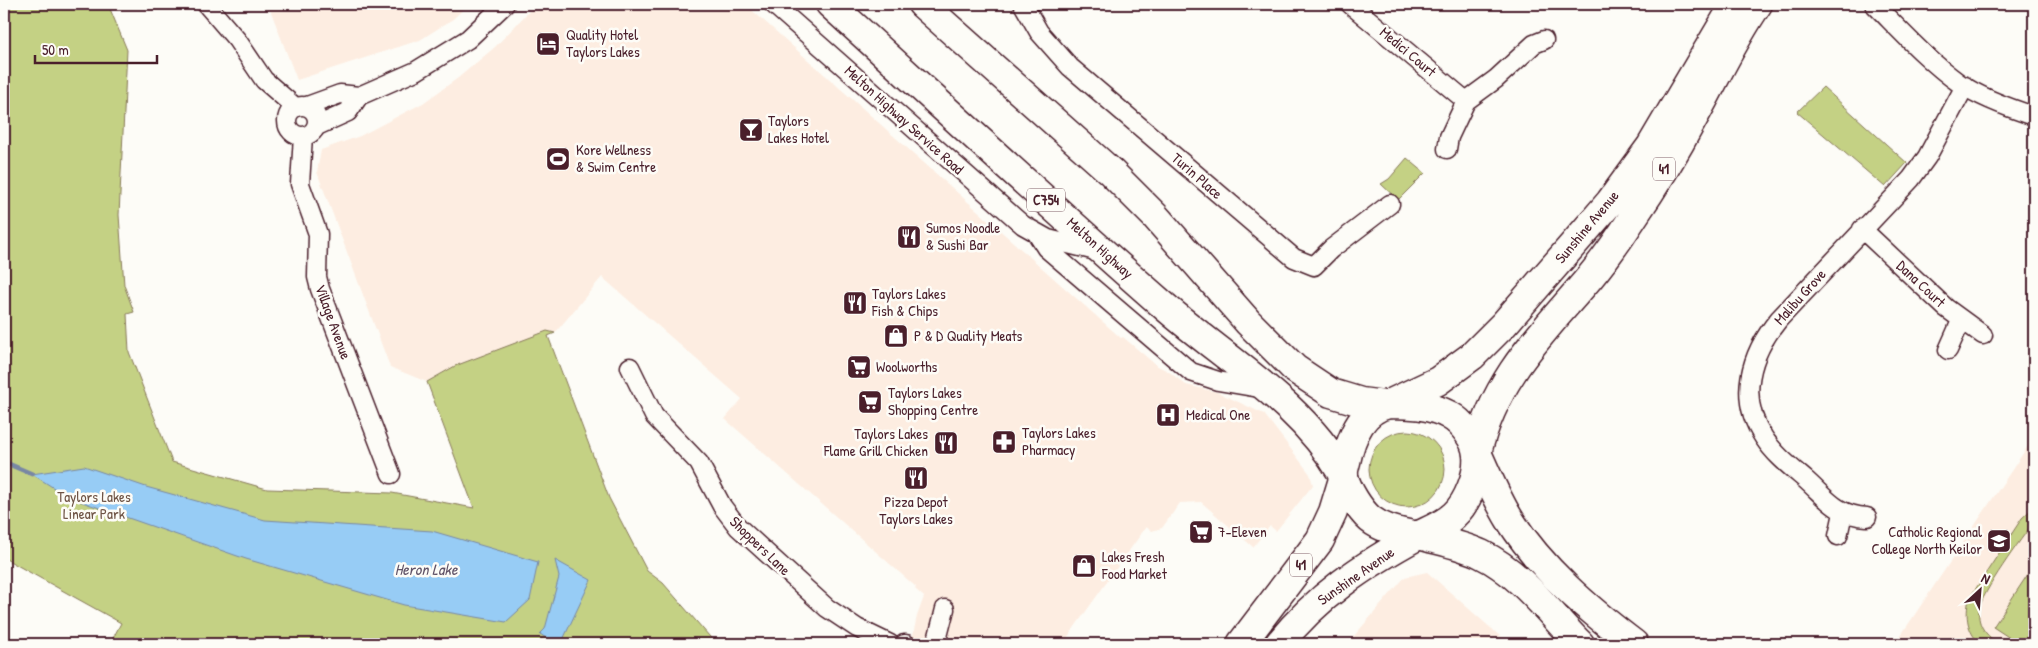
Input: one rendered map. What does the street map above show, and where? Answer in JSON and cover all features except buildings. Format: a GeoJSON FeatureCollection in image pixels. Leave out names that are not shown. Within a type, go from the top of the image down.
{"type":"FeatureCollection","features":[{"type":"Feature","properties":{"kind":"main road","name":"Melton Highway"},"geometry":{"type":"LineString","coordinates":[[830,4],[1202,338],[1268,389],[1306,422],[1329,450],[1344,476]]}},
{"type":"Feature","properties":{"kind":"main road"},"geometry":{"type":"LineString","coordinates":[[922,4],[1111,172],[1155,216],[1230,302],[1295,369],[1331,393],[1361,402],[1431,408],[1451,416],[1470,436],[1504,509],[1535,554],[1580,600],[1634,644]]}},
{"type":"Feature","properties":{"kind":"main road","name":"Sunshine Avenue"},"geometry":{"type":"LineString","coordinates":[[1387,404],[1438,381],[1482,348],[1585,231],[1610,202],[1651,146],[1735,4]]}},
{"type":"Feature","properties":{"kind":"main road","name":"Sunshine Avenue"},"geometry":{"type":"LineString","coordinates":[[1477,454],[1489,412],[1504,383],[1527,351],[1592,275],[1632,219],[1678,146],[1732,43],[1758,4]]}},
{"type":"Feature","properties":{"kind":"main road","name":"41"},"geometry":{"type":"LineString","coordinates":[[1240,644],[1320,540],[1333,512],[1344,476],[1349,446],[1356,430],[1373,410],[1387,404]]}},
{"type":"Feature","properties":{"kind":"main road","name":"41"},"geometry":{"type":"LineString","coordinates":[[1418,535],[1448,520],[1462,505],[1472,485],[1477,454]]}},
{"type":"Feature","properties":{"kind":"main road"},"geometry":{"type":"LineString","coordinates":[[1344,476],[1358,504],[1369,518],[1384,528],[1469,549],[1495,562],[1519,582],[1580,644]]}},
{"type":"Feature","properties":{"kind":"main road","name":"Sunshine Avenue"},"geometry":{"type":"LineString","coordinates":[[1280,644],[1310,608],[1335,587],[1364,566],[1418,535]]}},
{"type":"Feature","properties":{"kind":"street"},"geometry":{"type":"LineString","coordinates":[[206,4],[249,55],[264,80],[301,106],[315,112],[310,131]]}},
{"type":"Feature","properties":{"kind":"street"},"geometry":{"type":"LineString","coordinates":[[359,96],[348,112],[310,131],[294,134],[286,122],[288,113],[301,106],[340,94],[359,96],[416,71],[453,50],[481,29],[505,4]]}},
{"type":"Feature","properties":{"kind":"street","name":"Melton Highway Service Road"},"geometry":{"type":"LineString","coordinates":[[773,4],[1016,220],[1037,234],[1109,256]]}},
{"type":"Feature","properties":{"kind":"street","name":"Turin Place"},"geometry":{"type":"LineString","coordinates":[[1023,4],[1039,32],[1070,67],[1294,258],[1314,266],[1331,249],[1390,204]]}},
{"type":"Feature","properties":{"kind":"street","name":"Medici Court"},"geometry":{"type":"LineString","coordinates":[[1350,4],[1466,101]]}},
{"type":"Feature","properties":{"kind":"street"},"geometry":{"type":"LineString","coordinates":[[1874,4],[1937,65],[1965,86],[1996,102],[2034,116]]}},
{"type":"Feature","properties":{"kind":"street"},"geometry":{"type":"LineString","coordinates":[[1446,149],[1449,136],[1466,101],[1496,79],[1534,44],[1544,40]]}},
{"type":"Feature","properties":{"kind":"street","name":"Malibu Grove"},"geometry":{"type":"LineString","coordinates":[[1843,513],[1784,461],[1764,440],[1754,420],[1751,407],[1750,380],[1756,354],[1768,332],[1862,229],[1911,179],[1927,157],[1965,86]]}},
{"type":"Feature","properties":{"kind":"street","name":"Village Avenue"},"geometry":{"type":"LineString","coordinates":[[310,131],[300,184],[318,234],[318,277],[320,289],[391,474]]}},
{"type":"Feature","properties":{"kind":"street","name":"Dana Court"},"geometry":{"type":"LineString","coordinates":[[1862,229],[1961,321],[1983,335]]}},
{"type":"Feature","properties":{"kind":"street","name":"Melton Highway Service Road"},"geometry":{"type":"LineString","coordinates":[[1037,234],[1046,248],[1191,372],[1240,386],[1268,389]]}},
{"type":"Feature","properties":{"kind":"street"},"geometry":{"type":"LineString","coordinates":[[1948,350],[1961,321]]}},
{"type":"Feature","properties":{"kind":"street","name":"Shoppers Lane"},"geometry":{"type":"LineString","coordinates":[[630,367],[654,416],[699,463],[722,506],[738,527],[827,608],[857,628],[890,644]]}},
{"type":"Feature","properties":{"kind":"street"},"geometry":{"type":"LineString","coordinates":[[1838,536],[1843,513],[1867,517]]}},
{"type":"Feature","properties":{"kind":"street"},"geometry":{"type":"LineString","coordinates":[[936,644],[945,609]]}},
{"type":"Feature","properties":{"kind":"shaded area"},"geometry":{"type":"Polygon","coordinates":[[[268,4],[469,4],[453,19],[420,40],[297,80],[268,4]]]}},
{"type":"Feature","properties":{"kind":"shaded area"},"geometry":{"type":"Polygon","coordinates":[[[536,4],[745,4],[1121,338],[1123,337],[1156,365],[1168,371],[1186,385],[1217,392],[1264,414],[1310,474],[1313,485],[1276,531],[1270,526],[1253,547],[1201,502],[1180,503],[1162,528],[1152,531],[1146,527],[1067,638],[1089,644],[911,644],[917,616],[924,597],[915,589],[916,587],[725,419],[742,399],[602,277],[555,333],[547,331],[455,366],[427,382],[390,367],[317,172],[321,150],[360,136],[423,103],[458,78],[495,47],[536,4]]]}},
{"type":"Feature","properties":{"kind":"shaded area","name":"Catholic Regional College North Keilor"},"geometry":{"type":"Polygon","coordinates":[[[2034,437],[2034,644],[1895,644],[2034,437]]]}},
{"type":"Feature","properties":{"kind":"shaded area"},"geometry":{"type":"Polygon","coordinates":[[[1427,572],[1509,644],[1347,644],[1405,577],[1427,572]]]}},
{"type":"Feature","properties":{"kind":"green space","name":"Taylors Lakes Linear Park"},"geometry":{"type":"Polygon","coordinates":[[[4,4],[108,4],[127,50],[119,215],[124,285],[134,312],[127,314],[129,352],[172,462],[267,489],[392,493],[474,508],[427,382],[455,366],[547,331],[555,333],[548,336],[609,498],[647,571],[663,583],[716,644],[159,644],[154,642],[153,644],[110,644],[121,623],[4,558],[4,4]]]}},
{"type":"Feature","properties":{"kind":"green space"},"geometry":{"type":"Polygon","coordinates":[[[1823,87],[1907,163],[1885,187],[1797,112],[1823,87]]]}},
{"type":"Feature","properties":{"kind":"green space"},"geometry":{"type":"Polygon","coordinates":[[[1407,158],[1425,173],[1398,200],[1381,184],[1389,179],[1407,158]]]}},
{"type":"Feature","properties":{"kind":"green space"},"geometry":{"type":"Polygon","coordinates":[[[1400,431],[1414,431],[1428,437],[1439,448],[1445,462],[1442,484],[1434,496],[1414,507],[1400,507],[1386,501],[1375,490],[1369,476],[1369,462],[1375,448],[1386,437],[1400,431]]]}},
{"type":"Feature","properties":{"kind":"green space"},"geometry":{"type":"Polygon","coordinates":[[[2034,507],[2034,522],[1994,579],[1981,602],[1979,616],[1981,626],[1999,644],[1980,644],[1972,634],[1968,623],[1969,599],[2022,518],[2034,507]]]}},
{"type":"Feature","properties":{"kind":"green space"},"geometry":{"type":"Polygon","coordinates":[[[2034,565],[2034,644],[2019,644],[1993,627],[2034,565]]]}},
{"type":"Feature","properties":{"kind":"water","name":"Heron Lake"},"geometry":{"type":"Polygon","coordinates":[[[84,466],[146,487],[265,520],[432,531],[538,562],[530,600],[506,622],[404,605],[246,559],[68,497],[32,474],[84,466]]]}},
{"type":"Feature","properties":{"kind":"water"},"geometry":{"type":"Polygon","coordinates":[[[555,560],[591,580],[561,644],[555,644],[540,634],[545,629],[559,577],[555,560]]]}},
{"type":"Feature","properties":{"kind":"waterway"},"geometry":{"type":"LineString","coordinates":[[4,462],[32,474]]}},
{"type":"Feature","properties":{"kind":"place","name":"Quality Hotel Taylors Lakes"},"geometry":{"type":"Point","coordinates":[548,44]}},
{"type":"Feature","properties":{"kind":"place","name":"Taylors Lakes Hotel"},"geometry":{"type":"Point","coordinates":[751,130]}},
{"type":"Feature","properties":{"kind":"place","name":"Kore Wellness & Swim Centre"},"geometry":{"type":"Point","coordinates":[558,159]}},
{"type":"Feature","properties":{"kind":"place","name":"Sumos Noodle & Sushi Bar"},"geometry":{"type":"Point","coordinates":[909,237]}},
{"type":"Feature","properties":{"kind":"place","name":"Taylors Lakes Fish & Chips"},"geometry":{"type":"Point","coordinates":[855,303]}},
{"type":"Feature","properties":{"kind":"place","name":"P & D Quality Meats"},"geometry":{"type":"Point","coordinates":[896,336]}},
{"type":"Feature","properties":{"kind":"place","name":"Woolworths"},"geometry":{"type":"Point","coordinates":[859,367]}},
{"type":"Feature","properties":{"kind":"place","name":"Taylors Lakes Shopping Centre"},"geometry":{"type":"Point","coordinates":[870,402]}},
{"type":"Feature","properties":{"kind":"place","name":"Medical One"},"geometry":{"type":"Point","coordinates":[1168,415]}},
{"type":"Feature","properties":{"kind":"place","name":"Taylors Lakes Pharmacy"},"geometry":{"type":"Point","coordinates":[1004,442]}},
{"type":"Feature","properties":{"kind":"place","name":"Taylors Lakes Flame Grill Chicken"},"geometry":{"type":"Point","coordinates":[946,443]}},
{"type":"Feature","properties":{"kind":"place","name":"Pizza Depot Taylors Lakes"},"geometry":{"type":"Point","coordinates":[916,478]}},
{"type":"Feature","properties":{"kind":"place","name":"7-Eleven"},"geometry":{"type":"Point","coordinates":[1201,532]}},
{"type":"Feature","properties":{"kind":"place","name":"Catholic Regional College North Keilor"},"geometry":{"type":"Point","coordinates":[1999,541]}},
{"type":"Feature","properties":{"kind":"place","name":"Lakes Fresh Food Market"},"geometry":{"type":"Point","coordinates":[1084,566]}}]}
